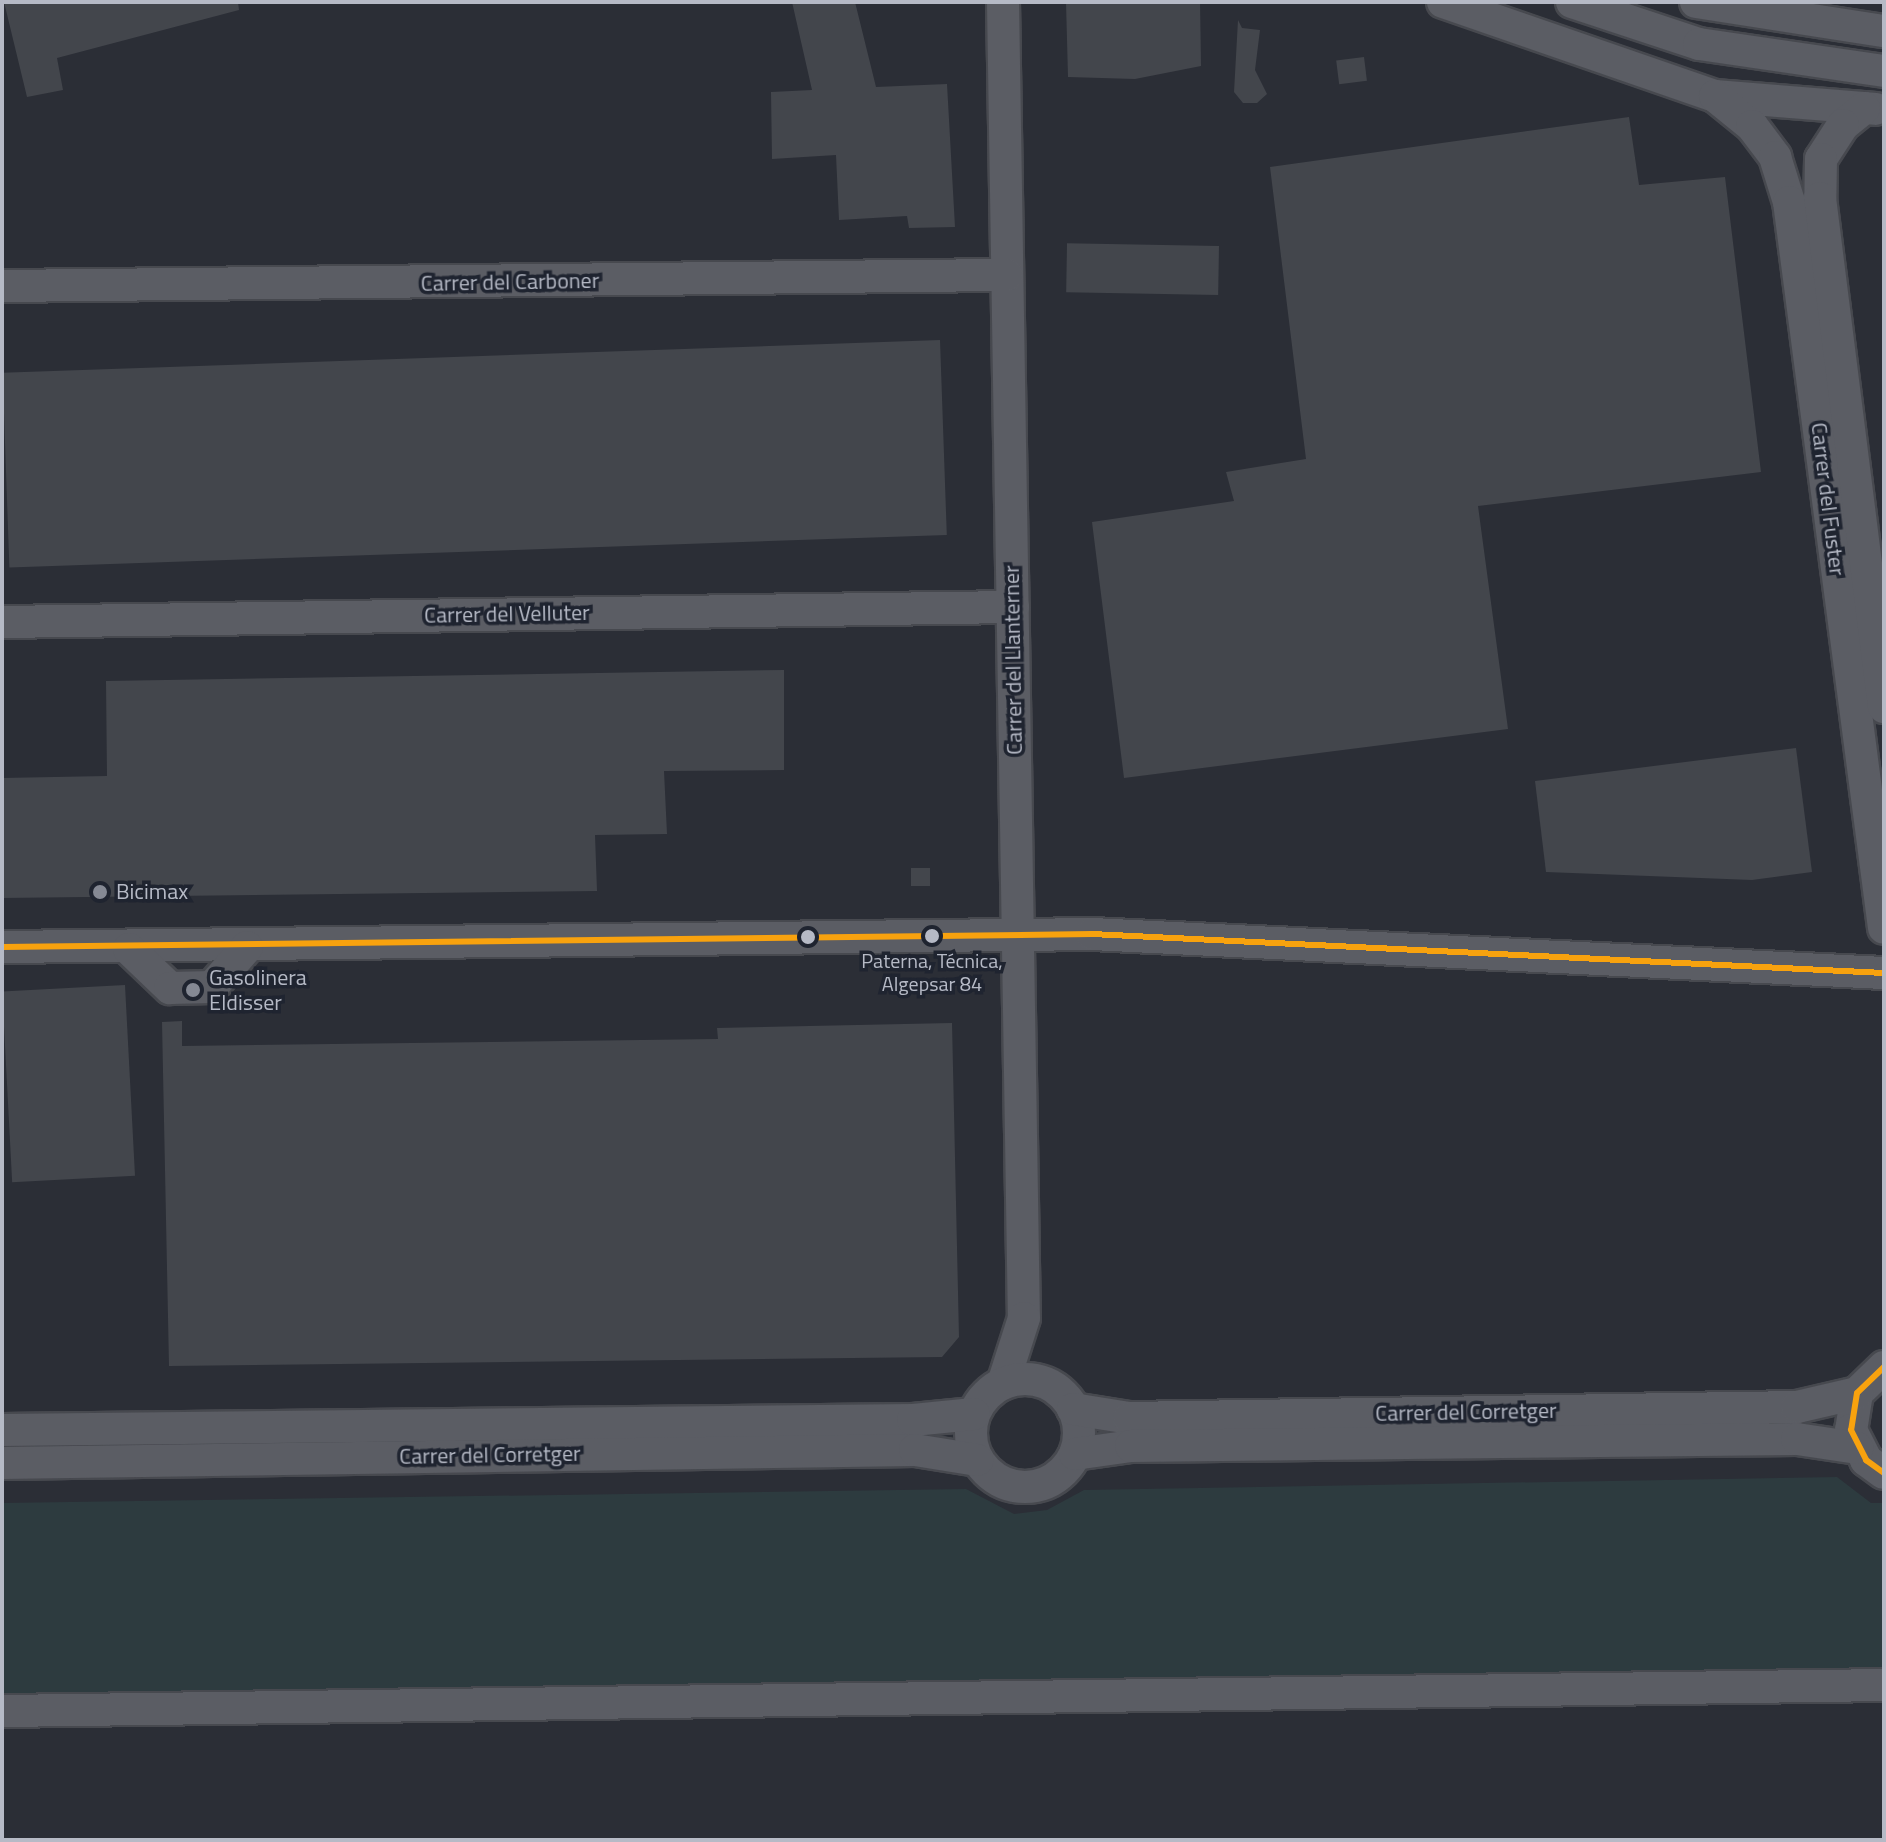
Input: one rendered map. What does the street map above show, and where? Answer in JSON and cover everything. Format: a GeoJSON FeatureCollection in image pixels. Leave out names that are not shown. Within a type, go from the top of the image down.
{"type":"FeatureCollection","features":[{"type":"Feature","properties":{"kind":"street","name":"Carrer del Llanterner"},"geometry":{"type":"LineString","coordinates":[[1003,2],[1024,1318],[1003,1384]]}},
{"type":"Feature","properties":{"kind":"street"},"geometry":{"type":"LineString","coordinates":[[1443,2],[1715,96],[1874,109]]}},
{"type":"Feature","properties":{"kind":"street"},"geometry":{"type":"LineString","coordinates":[[1572,2],[1699,44],[1884,71]]}},
{"type":"Feature","properties":{"kind":"street"},"geometry":{"type":"LineString","coordinates":[[1696,2],[1871,30],[1878,2]]}},
{"type":"Feature","properties":{"kind":"street","name":"Carrer del Fuster"},"geometry":{"type":"LineString","coordinates":[[1715,96],[1752,126],[1775,157],[1789,202],[1884,928]]}},
{"type":"Feature","properties":{"kind":"street","name":"Carrer del Fuster"},"geometry":{"type":"LineString","coordinates":[[1874,109],[1843,125],[1821,159],[1820,198],[1884,707]]}},
{"type":"Feature","properties":{"kind":"street","name":"Carrer del Carboner"},"geometry":{"type":"LineString","coordinates":[[6,290],[1007,275]]}},
{"type":"Feature","properties":{"kind":"street","name":"Carrer del Velluter"},"geometry":{"type":"LineString","coordinates":[[2,622],[1013,607]]}},
{"type":"Feature","properties":{"kind":"street"},"geometry":{"type":"LineString","coordinates":[[6,951],[1092,934],[1884,973]]}},
{"type":"Feature","properties":{"kind":"street","name":"Carrer del Llanterner"},"geometry":{"type":"LineString","coordinates":[[1024,1318],[1051,1386]]}},
{"type":"Feature","properties":{"kind":"street"},"geometry":{"type":"LineString","coordinates":[[1884,1367],[1857,1393],[1851,1411],[1857,1448],[1884,1473]]}},
{"type":"Feature","properties":{"kind":"street"},"geometry":{"type":"LineString","coordinates":[[1019,1379],[1051,1386],[1073,1409],[1075,1454],[1066,1469],[1036,1486],[1003,1483],[977,1460],[974,1414],[1003,1384],[1019,1379]]}},
{"type":"Feature","properties":{"kind":"street","name":"Carrer del Corretger"},"geometry":{"type":"LineString","coordinates":[[1073,1409],[1129,1418],[1797,1407],[1857,1393]]}},
{"type":"Feature","properties":{"kind":"street","name":"Carrer del Corretger"},"geometry":{"type":"LineString","coordinates":[[2,1430],[913,1420],[974,1414]]}},
{"type":"Feature","properties":{"kind":"street","name":"Carrer del Corretger"},"geometry":{"type":"LineString","coordinates":[[1075,1454],[1131,1446],[1797,1439],[1857,1448]]}},
{"type":"Feature","properties":{"kind":"street","name":"Carrer del Corretger"},"geometry":{"type":"LineString","coordinates":[[2,1463],[915,1450],[977,1460]]}},
{"type":"Feature","properties":{"kind":"street"},"geometry":{"type":"LineString","coordinates":[[2,1711],[1884,1685]]}},
{"type":"Feature","properties":{"kind":"shaded area"},"geometry":{"type":"Polygon","coordinates":[[[1837,1477],[1871,1503],[1884,1503],[1884,1693],[2,1718],[2,1503],[966,1489],[1014,1514],[1047,1510],[1084,1490],[1837,1477]]]}},
{"type":"Feature","properties":{"kind":"building"},"geometry":{"type":"Polygon","coordinates":[[[4,2],[238,2],[239,10],[57,58],[63,90],[27,97],[4,2]]]}},
{"type":"Feature","properties":{"kind":"building"},"geometry":{"type":"Polygon","coordinates":[[[792,2],[855,2],[876,87],[947,84],[955,227],[909,228],[907,216],[839,220],[836,155],[772,159],[771,92],[812,90],[792,2]]]}},
{"type":"Feature","properties":{"kind":"building"},"geometry":{"type":"Polygon","coordinates":[[[1066,2],[1200,2],[1201,66],[1135,79],[1068,77],[1066,2]]]}},
{"type":"Feature","properties":{"kind":"building"},"geometry":{"type":"Polygon","coordinates":[[[1238,20],[1242,28],[1260,30],[1255,70],[1267,94],[1257,103],[1243,103],[1234,92],[1238,20]]]}},
{"type":"Feature","properties":{"kind":"building"},"geometry":{"type":"Polygon","coordinates":[[[1364,57],[1367,81],[1339,84],[1336,60],[1364,57]]]}},
{"type":"Feature","properties":{"kind":"building"},"geometry":{"type":"Polygon","coordinates":[[[1629,117],[1639,185],[1725,177],[1761,472],[1478,506],[1508,729],[1124,778],[1092,522],[1234,501],[1226,472],[1306,459],[1270,167],[1629,117]]]}},
{"type":"Feature","properties":{"kind":"building"},"geometry":{"type":"Polygon","coordinates":[[[1067,243],[1219,246],[1218,295],[1066,292],[1067,243]]]}},
{"type":"Feature","properties":{"kind":"building"},"geometry":{"type":"Polygon","coordinates":[[[940,340],[947,535],[9,568],[3,373],[940,340]]]}},
{"type":"Feature","properties":{"kind":"building"},"geometry":{"type":"Polygon","coordinates":[[[784,670],[784,770],[664,771],[667,834],[595,835],[597,891],[2,898],[2,778],[107,776],[106,681],[784,670]]]}},
{"type":"Feature","properties":{"kind":"building"},"geometry":{"type":"Polygon","coordinates":[[[1796,748],[1812,872],[1752,880],[1546,872],[1535,781],[1796,748]]]}},
{"type":"Feature","properties":{"kind":"building"},"geometry":{"type":"Polygon","coordinates":[[[911,868],[930,868],[930,886],[911,886],[911,868]]]}},
{"type":"Feature","properties":{"kind":"building"},"geometry":{"type":"Polygon","coordinates":[[[125,985],[135,1176],[12,1182],[2,991],[125,985]]]}},
{"type":"Feature","properties":{"kind":"building"},"geometry":{"type":"Polygon","coordinates":[[[182,1021],[182,1046],[718,1039],[717,1028],[952,1023],[959,1337],[942,1357],[169,1366],[162,1022],[182,1021]]]}},
{"type":"Feature","properties":{"kind":"transit line"},"geometry":{"type":"LineString","coordinates":[[2,947],[1092,934],[1884,973]]}},
{"type":"Feature","properties":{"kind":"transit line"},"geometry":{"type":"LineString","coordinates":[[1884,1367],[1857,1393],[1851,1430],[1866,1460],[1884,1473]]}},
{"type":"Feature","properties":{"kind":"place","name":"Bicimax"},"geometry":{"type":"Point","coordinates":[100,892]}},
{"type":"Feature","properties":{"kind":"place","name":"Paterna, Técnica, Algepsar 84"},"geometry":{"type":"Point","coordinates":[932,936]}},
{"type":"Feature","properties":{"kind":"place","name":"Gasolinera Eldisser"},"geometry":{"type":"Point","coordinates":[193,990]}}]}
